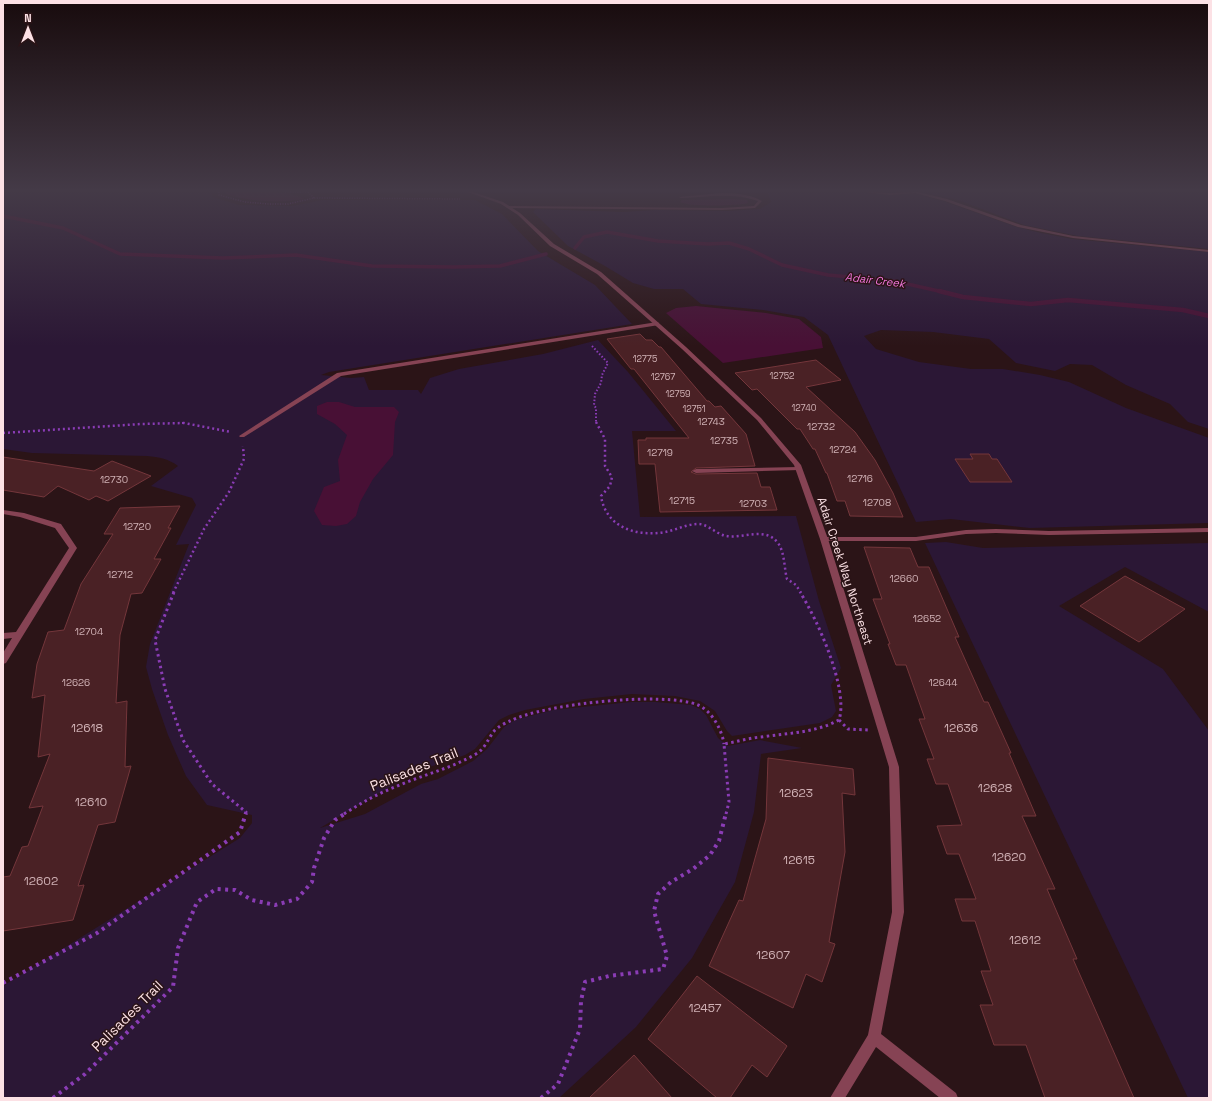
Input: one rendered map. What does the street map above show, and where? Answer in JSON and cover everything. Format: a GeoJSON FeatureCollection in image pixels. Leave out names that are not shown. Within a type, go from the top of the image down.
{"type":"FeatureCollection","features":[{"type":"Feature","properties":{"kind":"street","name":"Adair Creek Way Northeast"},"geometry":{"type":"LineString","coordinates":[[550,243],[599,273],[658,324],[759,419],[798,469],[824,539],[894,767],[898,912],[874,1038],[837,1098]]}},
{"type":"Feature","properties":{"kind":"street"},"geometry":{"type":"LineString","coordinates":[[1135,243],[1209,251]]}},
{"type":"Feature","properties":{"kind":"street"},"geometry":{"type":"LineString","coordinates":[[242,436],[339,374],[658,324]]}},
{"type":"Feature","properties":{"kind":"street"},"geometry":{"type":"LineString","coordinates":[[696,471],[798,469]]}},
{"type":"Feature","properties":{"kind":"street"},"geometry":{"type":"LineString","coordinates":[[3,512],[21,515],[58,526],[74,548],[3,661]]}},
{"type":"Feature","properties":{"kind":"street"},"geometry":{"type":"LineString","coordinates":[[824,539],[916,540],[966,532],[996,531],[1049,533],[1209,530]]}},
{"type":"Feature","properties":{"kind":"street"},"geometry":{"type":"LineString","coordinates":[[3,636],[18,635]]}},
{"type":"Feature","properties":{"kind":"street"},"geometry":{"type":"LineString","coordinates":[[874,1038],[951,1098]]}},
{"type":"Feature","properties":{"kind":"path"},"geometry":{"type":"LineString","coordinates":[[588,336],[593,343],[592,345],[594,349],[608,363],[601,374],[601,383],[593,400],[596,408],[596,423],[604,440],[606,453],[604,459],[605,466],[612,477],[610,486],[601,496],[602,508],[605,514],[621,526],[637,533],[661,533],[699,524],[709,526],[719,533],[728,536],[757,533],[769,536],[777,542],[781,548],[787,579],[796,585],[807,603],[838,679],[841,714],[839,720],[826,727],[798,732],[759,736],[724,744]]}},
{"type":"Feature","properties":{"kind":"path"},"geometry":{"type":"LineString","coordinates":[[3,433],[141,424],[184,423],[223,430],[242,436],[244,459],[229,492],[204,529],[175,589],[155,640],[165,689],[183,740],[212,784],[246,812],[240,832],[97,933],[3,983]]}},
{"type":"Feature","properties":{"kind":"path","name":"Palisades Trail"},"geometry":{"type":"LineString","coordinates":[[53,1098],[85,1074],[173,987],[178,948],[197,902],[216,889],[235,890],[252,900],[275,905],[297,899],[312,882],[314,868],[324,838],[335,820],[369,798],[396,786],[445,769],[477,753],[485,746],[495,730],[511,720],[550,709],[611,700],[646,699],[698,705],[707,711],[722,732],[724,744],[729,802],[719,841],[710,855],[671,882],[658,894],[654,911],[667,956],[664,969],[609,976],[585,982],[581,1001],[580,1028],[558,1084],[542,1098]]}},
{"type":"Feature","properties":{"kind":"path"},"geometry":{"type":"LineString","coordinates":[[839,720],[848,729],[882,730]]}},
{"type":"Feature","properties":{"kind":"shaded area"},"geometry":{"type":"Polygon","coordinates":[[[3,243],[531,243],[538,251],[595,285],[632,324],[329,372],[321,375],[351,378],[364,377],[369,390],[418,390],[421,394],[430,378],[459,369],[543,354],[598,340],[628,372],[676,431],[632,431],[640,517],[796,516],[819,601],[841,668],[831,685],[836,711],[832,717],[820,723],[732,736],[727,731],[715,711],[700,701],[675,696],[632,694],[584,699],[525,710],[499,720],[475,749],[465,755],[415,772],[320,828],[365,814],[421,784],[438,779],[473,761],[487,749],[504,727],[515,720],[553,710],[631,702],[656,702],[691,705],[700,709],[706,715],[718,738],[728,746],[760,740],[802,748],[761,754],[754,812],[735,882],[692,958],[636,1027],[559,1098],[3,1098],[3,986],[240,838],[252,823],[252,815],[207,805],[186,776],[168,735],[146,667],[150,644],[189,544],[176,545],[196,505],[192,498],[151,486],[178,466],[164,459],[147,456],[32,453],[3,449],[3,243]]]}},
{"type":"Feature","properties":{"kind":"shaded area"},"geometry":{"type":"Polygon","coordinates":[[[565,243],[1118,243],[1209,252],[1209,429],[1188,422],[1170,404],[1126,385],[1092,365],[1070,364],[1055,371],[1016,363],[989,339],[933,332],[881,330],[864,336],[876,349],[919,362],[971,369],[1003,369],[1040,375],[1069,382],[1126,408],[1209,438],[1209,523],[1030,528],[951,519],[916,522],[828,335],[804,317],[763,310],[701,304],[683,289],[654,289],[633,283],[565,243]]]}},
{"type":"Feature","properties":{"kind":"shaded area"},"geometry":{"type":"Polygon","coordinates":[[[1152,243],[1209,243],[1209,249],[1152,243]]]}},
{"type":"Feature","properties":{"kind":"shaded area"},"geometry":{"type":"Polygon","coordinates":[[[696,306],[766,313],[799,319],[821,337],[823,348],[723,363],[666,313],[676,308],[696,306]]]}},
{"type":"Feature","properties":{"kind":"shaded area"},"geometry":{"type":"Polygon","coordinates":[[[327,402],[339,402],[355,407],[394,407],[399,412],[395,422],[393,455],[373,479],[360,502],[356,516],[347,524],[336,526],[322,525],[314,511],[324,487],[340,481],[338,460],[347,435],[335,424],[317,414],[317,406],[327,402]]]}},
{"type":"Feature","properties":{"kind":"shaded area"},"geometry":{"type":"Polygon","coordinates":[[[946,542],[983,548],[1209,543],[1209,612],[1125,567],[1059,606],[1163,669],[1209,731],[1209,1098],[1188,1098],[925,543],[946,542]]]}},
{"type":"Feature","properties":{"kind":"building"},"geometry":{"type":"Polygon","coordinates":[[[640,334],[646,340],[652,340],[659,347],[661,347],[707,401],[715,407],[721,406],[746,434],[755,466],[696,468],[691,472],[696,474],[757,473],[761,487],[770,487],[777,510],[660,512],[655,464],[639,464],[638,440],[646,440],[646,438],[689,438],[634,369],[631,369],[607,339],[640,334]]]}},
{"type":"Feature","properties":{"kind":"building"},"geometry":{"type":"Polygon","coordinates":[[[816,360],[841,380],[806,387],[855,432],[875,460],[893,493],[903,517],[850,516],[845,501],[837,501],[827,473],[815,449],[813,449],[800,429],[797,429],[757,389],[752,390],[735,373],[816,360]]]}},
{"type":"Feature","properties":{"kind":"building"},"geometry":{"type":"Polygon","coordinates":[[[970,454],[989,454],[992,459],[997,459],[1012,482],[970,482],[955,459],[973,459],[970,454]]]}},
{"type":"Feature","properties":{"kind":"building"},"geometry":{"type":"Polygon","coordinates":[[[3,457],[94,471],[112,461],[151,476],[108,501],[96,496],[89,500],[58,486],[44,497],[3,490],[3,457]]]}},
{"type":"Feature","properties":{"kind":"building"},"geometry":{"type":"Polygon","coordinates":[[[180,506],[168,528],[171,528],[154,559],[161,559],[142,593],[131,594],[120,635],[116,703],[127,701],[125,767],[131,766],[115,822],[98,825],[78,886],[84,885],[73,920],[3,931],[3,877],[10,876],[22,847],[28,846],[43,806],[29,808],[50,754],[38,757],[45,695],[32,698],[37,664],[48,632],[64,630],[81,584],[113,534],[104,534],[120,508],[180,506]]]}},
{"type":"Feature","properties":{"kind":"building"},"geometry":{"type":"Polygon","coordinates":[[[864,547],[910,548],[918,567],[929,567],[959,637],[955,637],[984,702],[988,702],[1011,753],[1009,753],[1036,816],[1022,816],[1055,889],[1047,889],[1077,959],[1073,959],[1134,1098],[1045,1098],[1026,1045],[994,1045],[980,1005],[993,1005],[981,971],[991,971],[975,921],[962,921],[955,899],[976,899],[959,854],[947,854],[937,826],[962,825],[948,784],[936,784],[927,759],[934,759],[919,719],[925,719],[906,665],[896,665],[888,644],[890,644],[873,599],[882,599],[864,547]]]}},
{"type":"Feature","properties":{"kind":"building"},"geometry":{"type":"Polygon","coordinates":[[[1125,576],[1185,609],[1139,642],[1080,606],[1125,576]]]}},
{"type":"Feature","properties":{"kind":"building"},"geometry":{"type":"Polygon","coordinates":[[[768,758],[853,769],[855,795],[842,793],[845,852],[829,942],[835,944],[822,982],[806,974],[793,1008],[709,966],[739,900],[743,901],[766,819],[768,758]]]}},
{"type":"Feature","properties":{"kind":"building"},"geometry":{"type":"Polygon","coordinates":[[[697,976],[787,1046],[767,1077],[752,1065],[730,1098],[717,1098],[648,1039],[697,976]]]}},
{"type":"Feature","properties":{"kind":"building"},"geometry":{"type":"Polygon","coordinates":[[[634,1055],[672,1098],[589,1098],[634,1055]]]}},
{"type":"Feature","properties":{"kind":"waterway","name":"Adair Creek"},"geometry":{"type":"LineString","coordinates":[[97,243],[120,254],[223,258],[296,255],[372,266],[500,266],[546,254]]}},
{"type":"Feature","properties":{"kind":"waterway","name":"Adair Creek"},"geometry":{"type":"LineString","coordinates":[[575,248],[579,243]]}},
{"type":"Feature","properties":{"kind":"waterway","name":"Adair Creek"},"geometry":{"type":"LineString","coordinates":[[698,243],[721,243]]}},
{"type":"Feature","properties":{"kind":"waterway","name":"Adair Creek"},"geometry":{"type":"LineString","coordinates":[[730,243],[749,249],[782,265],[828,275],[894,281],[943,292]]}},
{"type":"Feature","properties":{"kind":"waterway","name":"Adair Creek"},"geometry":{"type":"LineString","coordinates":[[939,291],[943,292]]}},
{"type":"Feature","properties":{"kind":"waterway","name":"Adair Creek"},"geometry":{"type":"LineString","coordinates":[[943,292],[963,297],[1031,304],[1068,300],[1183,310],[1209,316]]}}]}
